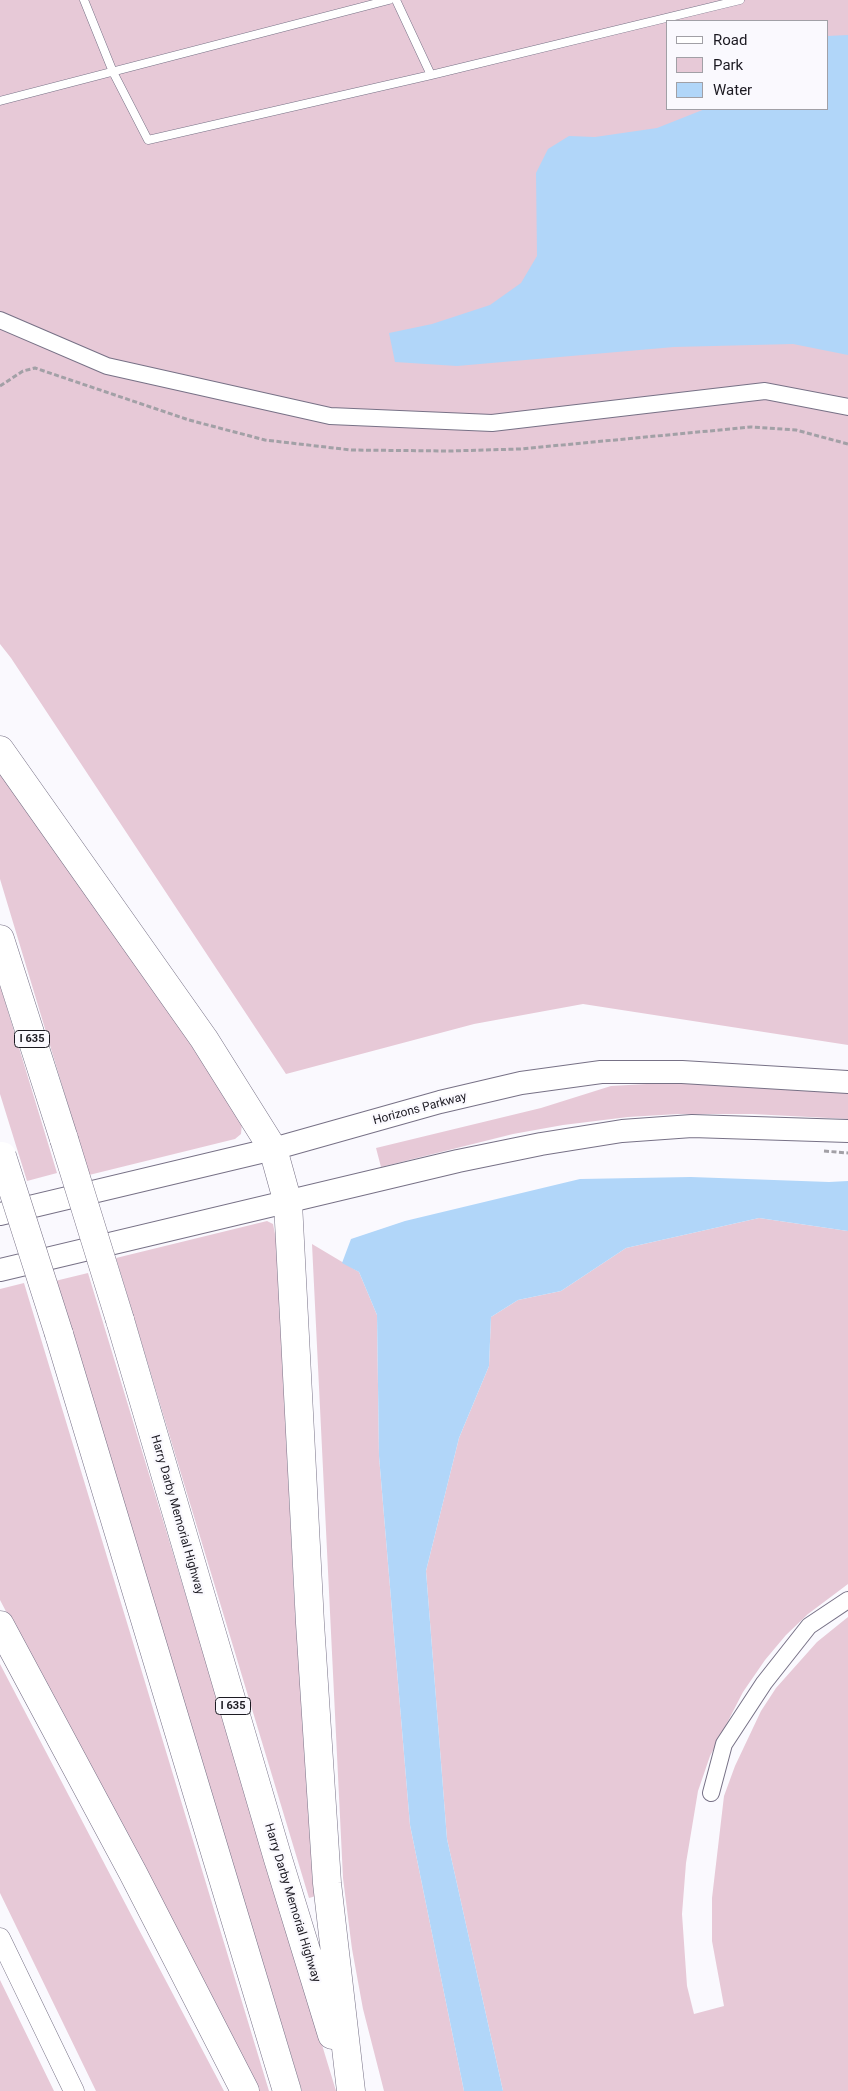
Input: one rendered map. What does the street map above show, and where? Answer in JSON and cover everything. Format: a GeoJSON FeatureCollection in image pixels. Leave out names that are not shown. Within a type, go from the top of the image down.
{"type":"FeatureCollection","features":[{"type":"Feature","properties":{"kind":"highway"},"geometry":{"type":"LineString","coordinates":[[0,750],[204,1039],[273,1149],[288,1202],[310,1623],[326,1864],[350,2091]]}},
{"type":"Feature","properties":{"kind":"highway","name":"Harry Darby Memorial Highway"},"geometry":{"type":"LineString","coordinates":[[0,939],[120,1320],[278,1859],[350,2091]]}},
{"type":"Feature","properties":{"kind":"highway"},"geometry":{"type":"LineString","coordinates":[[1,1151],[59,1334],[287,2091]]}},
{"type":"Feature","properties":{"kind":"highway"},"geometry":{"type":"LineString","coordinates":[[0,1625],[133,1872],[245,2091]]}},
{"type":"Feature","properties":{"kind":"main road","name":"Horizons Parkway"},"geometry":{"type":"LineString","coordinates":[[0,1214],[273,1149],[440,1102],[521,1083],[601,1072],[682,1072],[848,1082]]}},
{"type":"Feature","properties":{"kind":"main road"},"geometry":{"type":"LineString","coordinates":[[0,1270],[458,1161],[541,1144],[622,1132],[692,1126],[848,1132]]}},
{"type":"Feature","properties":{"kind":"street"},"geometry":{"type":"LineString","coordinates":[[0,320],[107,366],[330,416],[492,423],[765,391],[848,407]]}},
{"type":"Feature","properties":{"kind":"street"},"geometry":{"type":"LineString","coordinates":[[711,1793],[724,1744],[764,1683],[809,1626],[848,1600]]}},
{"type":"Feature","properties":{"kind":"street"},"geometry":{"type":"LineString","coordinates":[[0,1938],[74,2091]]}},
{"type":"Feature","properties":{"kind":"lane"},"geometry":{"type":"LineString","coordinates":[[84,0],[113,72],[148,140],[740,0]]}},
{"type":"Feature","properties":{"kind":"lane"},"geometry":{"type":"LineString","coordinates":[[0,101],[389,0]]}},
{"type":"Feature","properties":{"kind":"lane"},"geometry":{"type":"LineString","coordinates":[[396,0],[431,74]]}},
{"type":"Feature","properties":{"kind":"path"},"geometry":{"type":"LineString","coordinates":[[819,1150],[848,1153]]}},
{"type":"Feature","properties":{"kind":"green space"},"geometry":{"type":"Polygon","coordinates":[[[0,0],[848,0],[848,1045],[583,1004],[474,1024],[286,1074],[0,644],[0,0]]]}},
{"type":"Feature","properties":{"kind":"green space"},"geometry":{"type":"Polygon","coordinates":[[[0,772],[230,1100],[242,1123],[241,1134],[235,1139],[89,1175],[0,879],[0,772]]]}},
{"type":"Feature","properties":{"kind":"green space"},"geometry":{"type":"Polygon","coordinates":[[[0,985],[57,1173],[27,1181],[0,1094],[0,985]]]}},
{"type":"Feature","properties":{"kind":"green space"},"geometry":{"type":"Polygon","coordinates":[[[682,1082],[848,1090],[848,1119],[752,1114],[678,1114],[628,1117],[563,1125],[513,1134],[381,1167],[376,1148],[541,1108],[611,1086],[682,1082]]]}},
{"type":"Feature","properties":{"kind":"green space"},"geometry":{"type":"Polygon","coordinates":[[[759,1218],[848,1231],[848,1584],[808,1614],[786,1635],[765,1660],[743,1692],[710,1756],[698,1791],[686,1863],[682,1914],[687,1986],[694,2014],[724,2006],[712,1941],[712,1898],[724,1796],[735,1766],[761,1711],[776,1688],[817,1642],[848,1617],[848,2091],[503,2091],[447,1839],[426,1571],[459,1438],[489,1366],[491,1317],[518,1300],[561,1291],[626,1248],[759,1218]]]}},
{"type":"Feature","properties":{"kind":"green space"},"geometry":{"type":"Polygon","coordinates":[[[267,1221],[273,1224],[277,1244],[294,1594],[316,1896],[309,1898],[116,1258],[267,1221]]]}},
{"type":"Feature","properties":{"kind":"green space"},"geometry":{"type":"Polygon","coordinates":[[[312,1244],[359,1272],[377,1315],[379,1456],[410,1825],[464,2091],[384,2091],[363,2009],[352,1949],[343,1878],[312,1244]]]}},
{"type":"Feature","properties":{"kind":"green space"},"geometry":{"type":"Polygon","coordinates":[[[88,1273],[336,2091],[302,2091],[55,1281],[88,1273]]]}},
{"type":"Feature","properties":{"kind":"green space"},"geometry":{"type":"Polygon","coordinates":[[[24,1283],[269,2091],[258,2091],[0,1600],[0,1289],[24,1283]]]}},
{"type":"Feature","properties":{"kind":"green space"},"geometry":{"type":"Polygon","coordinates":[[[0,1664],[224,2091],[96,2091],[0,1893],[0,1664]]]}},
{"type":"Feature","properties":{"kind":"green space"},"geometry":{"type":"Polygon","coordinates":[[[0,1980],[54,2091],[0,2091],[0,1980]]]}},
{"type":"Feature","properties":{"kind":"water"},"geometry":{"type":"Polygon","coordinates":[[[848,35],[848,355],[793,344],[674,347],[457,366],[395,362],[389,333],[432,324],[490,305],[521,283],[537,256],[536,173],[548,149],[569,136],[595,137],[657,128],[702,110],[828,110],[828,36],[848,35]]]}},
{"type":"Feature","properties":{"kind":"water"},"geometry":{"type":"Polygon","coordinates":[[[691,1177],[848,1181],[848,1231],[759,1218],[626,1248],[561,1291],[518,1300],[491,1317],[489,1366],[459,1438],[426,1571],[447,1839],[503,2091],[464,2091],[410,1825],[379,1456],[377,1315],[359,1272],[342,1263],[351,1239],[405,1221],[580,1179],[691,1177]]]}}]}
